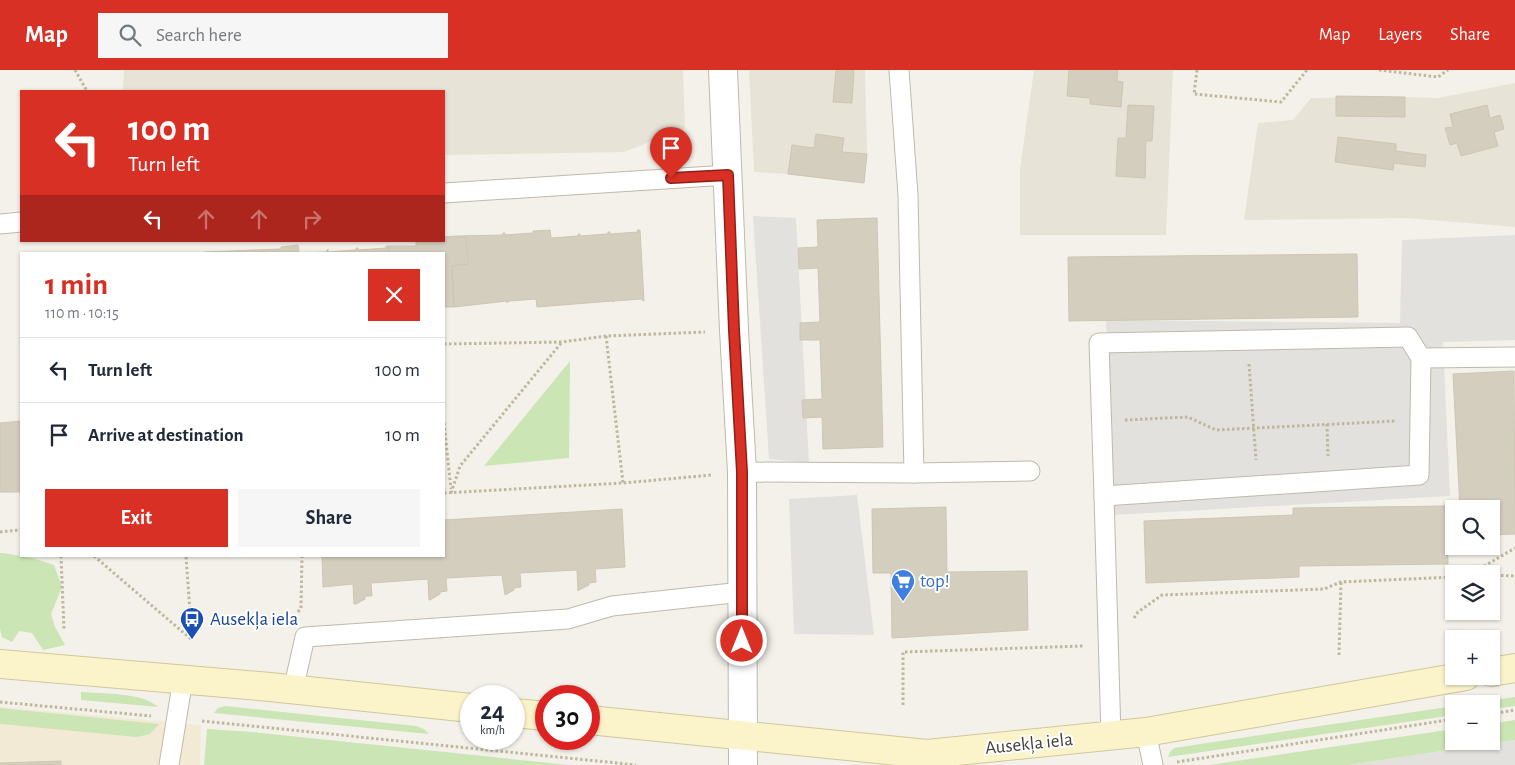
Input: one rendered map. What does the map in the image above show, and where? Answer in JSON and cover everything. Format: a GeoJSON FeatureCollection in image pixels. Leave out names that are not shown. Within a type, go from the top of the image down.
{"type":"FeatureCollection","features":[{"type":"Feature","properties":{"kind":"street"},"geometry":{"type":"LineString","coordinates":[[722,70],[742,472],[743,765]]}},
{"type":"Feature","properties":{"kind":"street"},"geometry":{"type":"LineString","coordinates":[[0,664],[183,679],[460,707]]}},
{"type":"Feature","properties":{"kind":"street"},"geometry":{"type":"LineString","coordinates":[[1500,670],[1515,668]]}},
{"type":"Feature","properties":{"kind":"street","name":"Ausekļa iela"},"geometry":{"type":"LineString","coordinates":[[600,721],[927,754],[1146,732],[1445,680]]}},
{"type":"Feature","properties":{"kind":"lane"},"geometry":{"type":"LineString","coordinates":[[899,70],[908,194],[914,473]]}},
{"type":"Feature","properties":{"kind":"lane"},"geometry":{"type":"LineString","coordinates":[[445,193],[728,175]]}},
{"type":"Feature","properties":{"kind":"lane"},"geometry":{"type":"LineString","coordinates":[[0,224],[20,222]]}},
{"type":"Feature","properties":{"kind":"lane"},"geometry":{"type":"LineString","coordinates":[[1104,496],[1419,475],[1421,358],[1408,337],[1100,343],[1102,421],[1104,496],[1108,644],[1111,736]]}},
{"type":"Feature","properties":{"kind":"lane"},"geometry":{"type":"LineString","coordinates":[[1421,358],[1515,357]]}},
{"type":"Feature","properties":{"kind":"lane"},"geometry":{"type":"LineString","coordinates":[[742,472],[914,473],[1030,471]]}},
{"type":"Feature","properties":{"kind":"lane"},"geometry":{"type":"LineString","coordinates":[[293,690],[305,637],[568,619],[612,606],[742,592]]}},
{"type":"Feature","properties":{"kind":"lane"},"geometry":{"type":"LineString","coordinates":[[169,765],[183,679]]}},
{"type":"Feature","properties":{"kind":"lane"},"geometry":{"type":"LineString","coordinates":[[1146,732],[1153,765]]}},
{"type":"Feature","properties":{"kind":"path"},"geometry":{"type":"LineString","coordinates":[[74,70],[86,90]]}},
{"type":"Feature","properties":{"kind":"path"},"geometry":{"type":"LineString","coordinates":[[1197,70],[1194,94],[1281,102],[1307,70]]}},
{"type":"Feature","properties":{"kind":"path"},"geometry":{"type":"LineString","coordinates":[[1378,70],[1438,77],[1448,70]]}},
{"type":"Feature","properties":{"kind":"path"},"geometry":{"type":"LineString","coordinates":[[445,344],[562,342],[606,336],[734,330]]}},
{"type":"Feature","properties":{"kind":"path"},"geometry":{"type":"LineString","coordinates":[[606,336],[623,483]]}},
{"type":"Feature","properties":{"kind":"path"},"geometry":{"type":"LineString","coordinates":[[1247,340],[1258,486]]}},
{"type":"Feature","properties":{"kind":"path"},"geometry":{"type":"LineString","coordinates":[[451,493],[460,466],[562,342]]}},
{"type":"Feature","properties":{"kind":"path"},"geometry":{"type":"LineString","coordinates":[[1102,421],[1188,417],[1216,430],[1420,420]]}},
{"type":"Feature","properties":{"kind":"path"},"geometry":{"type":"LineString","coordinates":[[1327,424],[1328,481]]}},
{"type":"Feature","properties":{"kind":"path"},"geometry":{"type":"LineString","coordinates":[[445,433],[451,493]]}},
{"type":"Feature","properties":{"kind":"path"},"geometry":{"type":"LineString","coordinates":[[445,493],[623,483],[742,472]]}},
{"type":"Feature","properties":{"kind":"path"},"geometry":{"type":"LineString","coordinates":[[0,532],[20,530]]}},
{"type":"Feature","properties":{"kind":"path"},"geometry":{"type":"LineString","coordinates":[[1486,565],[1515,548]]}},
{"type":"Feature","properties":{"kind":"path"},"geometry":{"type":"LineString","coordinates":[[60,557],[64,629]]}},
{"type":"Feature","properties":{"kind":"path"},"geometry":{"type":"LineString","coordinates":[[95,557],[192,640],[186,557]]}},
{"type":"Feature","properties":{"kind":"path"},"geometry":{"type":"LineString","coordinates":[[296,615],[301,608],[302,557]]}},
{"type":"Feature","properties":{"kind":"path"},"geometry":{"type":"LineString","coordinates":[[1500,575],[1515,576]]}},
{"type":"Feature","properties":{"kind":"path"},"geometry":{"type":"LineString","coordinates":[[1132,620],[1138,612],[1162,595],[1324,589],[1342,582],[1445,577]]}},
{"type":"Feature","properties":{"kind":"path"},"geometry":{"type":"LineString","coordinates":[[1339,655],[1342,582]]}},
{"type":"Feature","properties":{"kind":"path"},"geometry":{"type":"LineString","coordinates":[[903,705],[902,652],[1108,644]]}},
{"type":"Feature","properties":{"kind":"path"},"geometry":{"type":"LineString","coordinates":[[0,702],[154,716]]}},
{"type":"Feature","properties":{"kind":"path"},"geometry":{"type":"LineString","coordinates":[[1500,712],[1515,710]]}},
{"type":"Feature","properties":{"kind":"path"},"geometry":{"type":"LineString","coordinates":[[1175,762],[1445,720]]}},
{"type":"Feature","properties":{"kind":"path"},"geometry":{"type":"LineString","coordinates":[[208,722],[636,765]]}},
{"type":"Feature","properties":{"kind":"shaded area"},"geometry":{"type":"Polygon","coordinates":[[[124,70],[683,70],[685,128],[624,152],[445,155],[445,90],[123,90],[124,70]]]}},
{"type":"Feature","properties":{"kind":"shaded area"},"geometry":{"type":"Polygon","coordinates":[[[749,70],[865,70],[867,154],[864,183],[754,172],[749,70]]]}},
{"type":"Feature","properties":{"kind":"shaded area"},"geometry":{"type":"Polygon","coordinates":[[[1034,70],[1173,70],[1166,235],[1020,235],[1020,169],[1034,70]]]}},
{"type":"Feature","properties":{"kind":"shaded area"},"geometry":{"type":"Polygon","coordinates":[[[1515,83],[1515,227],[1407,218],[1244,220],[1258,123],[1293,120],[1311,98],[1438,98],[1515,83]]]}},
{"type":"Feature","properties":{"kind":"shaded area"},"geometry":{"type":"Polygon","coordinates":[[[753,216],[796,218],[809,463],[769,459],[753,216]]]}},
{"type":"Feature","properties":{"kind":"shaded area"},"geometry":{"type":"Polygon","coordinates":[[[1515,235],[1515,340],[1443,342],[1450,496],[1113,515],[1106,320],[1400,323],[1402,240],[1515,235]]]}},
{"type":"Feature","properties":{"kind":"shaded area"},"geometry":{"type":"Polygon","coordinates":[[[857,495],[874,635],[794,634],[789,499],[857,495]]]}},
{"type":"Feature","properties":{"kind":"shaded area"},"geometry":{"type":"Polygon","coordinates":[[[0,707],[201,725],[200,765],[0,765],[0,707]]]}},
{"type":"Feature","properties":{"kind":"shaded area"},"geometry":{"type":"Polygon","coordinates":[[[1515,740],[1515,765],[1349,765],[1449,750],[1500,750],[1500,742],[1515,740]]]}},
{"type":"Feature","properties":{"kind":"green space"},"geometry":{"type":"Polygon","coordinates":[[[570,361],[569,458],[484,466],[570,361]]]}},
{"type":"Feature","properties":{"kind":"green space"},"geometry":{"type":"Polygon","coordinates":[[[0,553],[32,558],[54,565],[62,587],[51,614],[55,627],[65,645],[43,650],[32,633],[19,631],[12,642],[2,637],[0,629],[0,553]]]}},
{"type":"Feature","properties":{"kind":"green space"},"geometry":{"type":"Polygon","coordinates":[[[81,692],[132,696],[151,702],[158,707],[81,700],[81,692]]]}},
{"type":"Feature","properties":{"kind":"green space"},"geometry":{"type":"Polygon","coordinates":[[[1515,697],[1515,706],[1500,708],[1500,699],[1515,697]]]}},
{"type":"Feature","properties":{"kind":"green space"},"geometry":{"type":"Polygon","coordinates":[[[225,706],[416,726],[424,729],[429,734],[214,713],[218,708],[225,706]]]}},
{"type":"Feature","properties":{"kind":"green space"},"geometry":{"type":"Polygon","coordinates":[[[1445,707],[1445,716],[1168,757],[1174,748],[1445,707]]]}},
{"type":"Feature","properties":{"kind":"green space"},"geometry":{"type":"Polygon","coordinates":[[[0,708],[159,724],[150,734],[137,737],[0,724],[0,708]]]}},
{"type":"Feature","properties":{"kind":"green space"},"geometry":{"type":"Polygon","coordinates":[[[1515,720],[1515,740],[1500,742],[1500,722],[1515,720]]]}},
{"type":"Feature","properties":{"kind":"green space"},"geometry":{"type":"Polygon","coordinates":[[[207,729],[252,732],[569,765],[204,765],[207,729]]]}},
{"type":"Feature","properties":{"kind":"green space"},"geometry":{"type":"Polygon","coordinates":[[[1445,730],[1445,750],[1449,750],[1349,765],[1209,765],[1445,730]]]}},
{"type":"Feature","properties":{"kind":"building"},"geometry":{"type":"Polygon","coordinates":[[[836,70],[854,70],[852,103],[833,102],[836,70]]]}},
{"type":"Feature","properties":{"kind":"building"},"geometry":{"type":"Polygon","coordinates":[[[1069,70],[1118,70],[1117,81],[1123,82],[1121,107],[1090,104],[1090,98],[1067,96],[1069,70]]]}},
{"type":"Feature","properties":{"kind":"building"},"geometry":{"type":"Polygon","coordinates":[[[1336,96],[1405,97],[1405,117],[1336,116],[1336,96]]]}},
{"type":"Feature","properties":{"kind":"building"},"geometry":{"type":"Polygon","coordinates":[[[1128,105],[1154,106],[1152,141],[1146,141],[1145,178],[1116,176],[1118,138],[1126,138],[1128,105]]]}},
{"type":"Feature","properties":{"kind":"building"},"geometry":{"type":"Polygon","coordinates":[[[1487,105],[1490,118],[1500,115],[1504,129],[1494,132],[1498,146],[1461,156],[1457,143],[1450,145],[1445,128],[1453,127],[1450,114],[1487,105]]]}},
{"type":"Feature","properties":{"kind":"building"},"geometry":{"type":"Polygon","coordinates":[[[816,134],[844,138],[842,152],[867,154],[864,183],[788,174],[792,145],[814,148],[816,134]]]}},
{"type":"Feature","properties":{"kind":"building"},"geometry":{"type":"Polygon","coordinates":[[[1338,137],[1396,144],[1396,151],[1426,155],[1425,167],[1394,163],[1393,170],[1335,162],[1338,137]]]}},
{"type":"Feature","properties":{"kind":"building"},"geometry":{"type":"Polygon","coordinates":[[[877,218],[883,447],[823,449],[822,417],[803,418],[802,400],[822,399],[820,340],[800,340],[800,323],[820,322],[818,268],[799,269],[798,248],[818,247],[817,220],[877,218]]]}},
{"type":"Feature","properties":{"kind":"building"},"geometry":{"type":"Polygon","coordinates":[[[550,230],[551,238],[578,236],[578,234],[580,236],[608,234],[608,232],[610,234],[638,232],[637,230],[640,230],[644,301],[642,299],[537,307],[536,299],[454,307],[452,266],[468,264],[466,237],[457,238],[457,236],[503,235],[503,233],[505,235],[550,230]]]}},
{"type":"Feature","properties":{"kind":"building"},"geometry":{"type":"Polygon","coordinates":[[[445,237],[466,237],[468,264],[452,266],[454,307],[445,307],[445,252],[389,252],[388,246],[416,246],[416,242],[445,242],[445,237]]]}},
{"type":"Feature","properties":{"kind":"building"},"geometry":{"type":"Polygon","coordinates":[[[298,245],[299,252],[204,252],[281,249],[281,247],[298,245]]]}},
{"type":"Feature","properties":{"kind":"building"},"geometry":{"type":"Polygon","coordinates":[[[388,246],[389,252],[328,252],[356,250],[356,248],[358,250],[386,248],[388,246]]]}},
{"type":"Feature","properties":{"kind":"building"},"geometry":{"type":"Polygon","coordinates":[[[1357,254],[1358,317],[1069,321],[1068,257],[1357,254]]]}},
{"type":"Feature","properties":{"kind":"building"},"geometry":{"type":"Polygon","coordinates":[[[1514,371],[1515,534],[1500,535],[1500,500],[1460,500],[1453,374],[1514,371]]]}},
{"type":"Feature","properties":{"kind":"building"},"geometry":{"type":"Polygon","coordinates":[[[20,421],[20,492],[0,492],[0,423],[20,421]]]}},
{"type":"Feature","properties":{"kind":"building"},"geometry":{"type":"Polygon","coordinates":[[[1445,506],[1445,555],[1448,555],[1448,564],[1299,566],[1299,577],[1146,583],[1144,521],[1293,515],[1293,508],[1445,506]]]}},
{"type":"Feature","properties":{"kind":"building"},"geometry":{"type":"Polygon","coordinates":[[[946,507],[947,572],[1027,571],[1028,630],[892,638],[891,573],[873,573],[872,509],[946,507]]]}},
{"type":"Feature","properties":{"kind":"building"},"geometry":{"type":"Polygon","coordinates":[[[622,509],[625,567],[595,569],[596,582],[589,583],[589,585],[578,591],[577,570],[520,573],[521,587],[514,588],[514,590],[505,595],[502,575],[446,578],[447,591],[440,592],[440,594],[430,600],[428,579],[371,583],[372,596],[365,596],[365,599],[356,604],[354,604],[353,584],[323,587],[322,557],[445,557],[445,520],[622,509]]]}},
{"type":"Feature","properties":{"kind":"building"},"geometry":{"type":"Polygon","coordinates":[[[61,761],[61,765],[0,765],[0,763],[61,761]]]}},
{"type":"Feature","properties":{"kind":"place","name":"top!"},"geometry":{"type":"Point","coordinates":[903,602]}},
{"type":"Feature","properties":{"kind":"place","name":"Ausekļa iela"},"geometry":{"type":"Point","coordinates":[192,640]}},
{"type":"Feature","properties":{"kind":"route"},"geometry":{"type":"LineString","coordinates":[[671,178],[728,175],[742,472],[742,641]]}}]}
